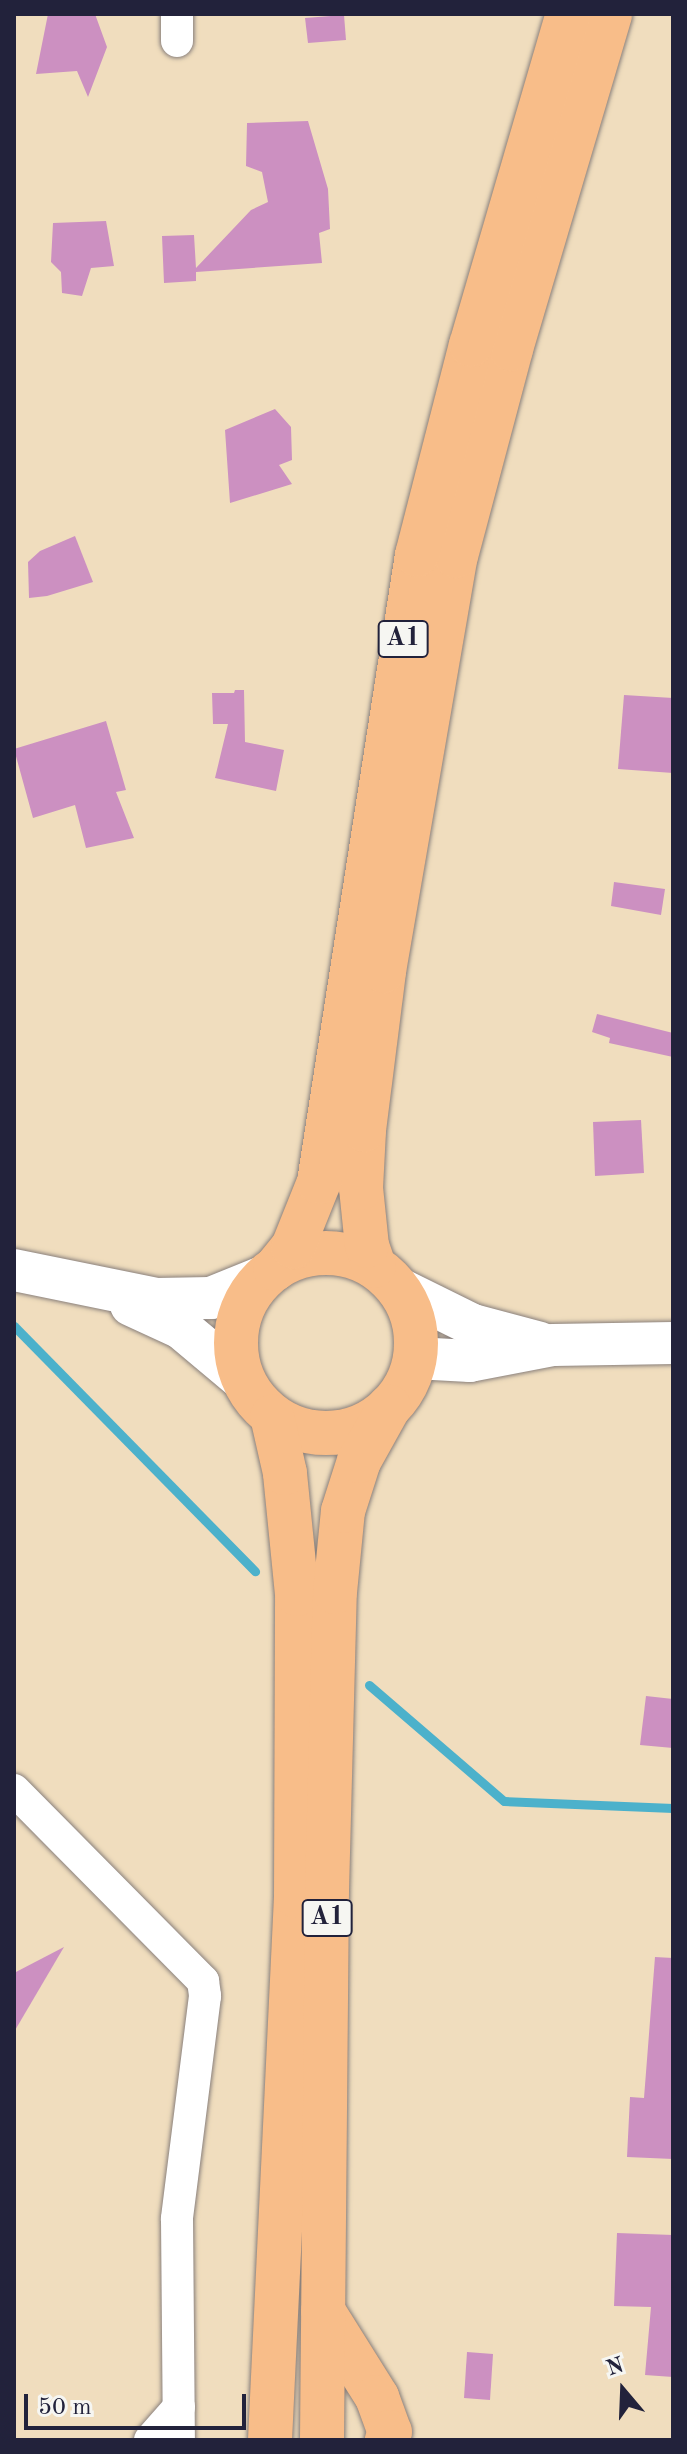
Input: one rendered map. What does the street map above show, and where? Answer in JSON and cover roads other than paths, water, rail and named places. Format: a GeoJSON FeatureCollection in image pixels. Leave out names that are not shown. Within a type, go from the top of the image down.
{"type":"FeatureCollection","features":[{"type":"Feature","properties":{"kind":"highway","name":"A1"},"geometry":{"type":"LineString","coordinates":[[389,1407],[373,1420],[332,1433],[311,1432],[272,1416],[255,1399],[242,1379],[235,1352],[237,1324],[247,1298],[293,1247],[319,1182],[417,555],[471,345],[568,14]]}},
{"type":"Feature","properties":{"kind":"highway","name":"A1"},"geometry":{"type":"LineString","coordinates":[[322,2440],[327,1891],[335,1592],[343,1511],[359,1461],[389,1407],[406,1385],[415,1358],[414,1321],[367,1246],[361,1188],[364,1130],[384,971],[456,556],[511,349],[610,14]]}},
{"type":"Feature","properties":{"kind":"highway"},"geometry":{"type":"LineString","coordinates":[[270,1272],[298,1257],[324,1253],[350,1256],[386,1277]]}},
{"type":"Feature","properties":{"kind":"highway","name":"A1"},"geometry":{"type":"LineString","coordinates":[[270,2440],[296,1896],[297,1625],[285,1473],[272,1416]]}},
{"type":"Feature","properties":{"kind":"highway"},"geometry":{"type":"LineString","coordinates":[[323,2311],[377,2397],[390,2432],[387,2440]]}},
{"type":"Feature","properties":{"kind":"street"},"geometry":{"type":"LineString","coordinates":[[14,1270],[157,1299],[211,1298],[270,1272]]}},
{"type":"Feature","properties":{"kind":"street"},"geometry":{"type":"LineString","coordinates":[[386,1277],[473,1325],[553,1345]]}},
{"type":"Feature","properties":{"kind":"street"},"geometry":{"type":"LineString","coordinates":[[92,1288],[181,1328],[242,1379]]}},
{"type":"Feature","properties":{"kind":"street"},"geometry":{"type":"LineString","coordinates":[[415,1358],[470,1361],[553,1345],[673,1343]]}},
{"type":"Feature","properties":{"kind":"street"},"geometry":{"type":"LineString","coordinates":[[17,1800],[203,1981],[205,1996],[177,2219],[179,2440]]}},
{"type":"Feature","properties":{"kind":"street"},"geometry":{"type":"LineString","coordinates":[[150,2440],[179,2407]]}},
{"type":"Feature","properties":{"kind":"waterway"},"geometry":{"type":"LineString","coordinates":[[14,1326],[255,1571]]}},
{"type":"Feature","properties":{"kind":"waterway"},"geometry":{"type":"LineString","coordinates":[[369,1685],[504,1801],[673,1808]]}}]}
